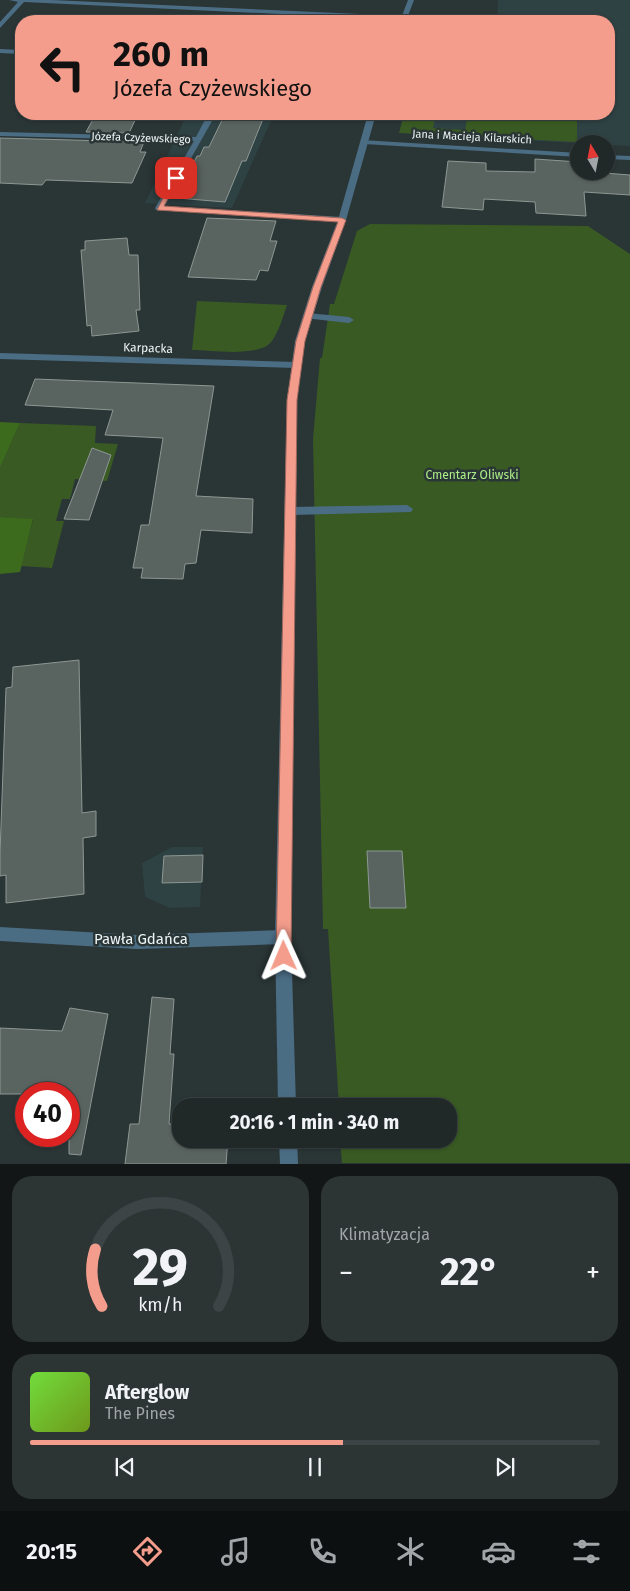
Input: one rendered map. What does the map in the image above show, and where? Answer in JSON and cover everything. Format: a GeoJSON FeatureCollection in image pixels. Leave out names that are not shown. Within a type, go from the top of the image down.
{"type":"FeatureCollection","features":[{"type":"Feature","properties":{"kind":"street"},"geometry":{"type":"LineString","coordinates":[[12,0],[309,15]]}},
{"type":"Feature","properties":{"kind":"street"},"geometry":{"type":"LineString","coordinates":[[0,26],[23,0]]}},
{"type":"Feature","properties":{"kind":"street"},"geometry":{"type":"LineString","coordinates":[[406,15],[411,0]]}},
{"type":"Feature","properties":{"kind":"street"},"geometry":{"type":"LineString","coordinates":[[0,52],[15,52]]}},
{"type":"Feature","properties":{"kind":"street"},"geometry":{"type":"LineString","coordinates":[[199,139],[209,120]]}},
{"type":"Feature","properties":{"kind":"street"},"geometry":{"type":"LineString","coordinates":[[287,1098],[283,937],[292,400],[296,365],[308,316],[342,220],[370,120]]}},
{"type":"Feature","properties":{"kind":"street","name":"Józefa Czyżewskiego"},"geometry":{"type":"LineString","coordinates":[[0,134],[199,139],[159,208],[342,220]]}},
{"type":"Feature","properties":{"kind":"street","name":"Jana i Macieja Kilarskich"},"geometry":{"type":"LineString","coordinates":[[364,142],[570,154]]}},
{"type":"Feature","properties":{"kind":"street"},"geometry":{"type":"LineString","coordinates":[[615,157],[630,158]]}},
{"type":"Feature","properties":{"kind":"street"},"geometry":{"type":"LineString","coordinates":[[308,316],[350,320]]}},
{"type":"Feature","properties":{"kind":"street","name":"Karpacka"},"geometry":{"type":"LineString","coordinates":[[0,356],[296,365]]}},
{"type":"Feature","properties":{"kind":"street"},"geometry":{"type":"LineString","coordinates":[[291,511],[407,509]]}},
{"type":"Feature","properties":{"kind":"street","name":"Pawła Gdańca"},"geometry":{"type":"LineString","coordinates":[[0,934],[137,942],[283,937]]}},
{"type":"Feature","properties":{"kind":"street"},"geometry":{"type":"LineString","coordinates":[[288,1148],[289,1164]]}},
{"type":"Feature","properties":{"kind":"shaded area"},"geometry":{"type":"Polygon","coordinates":[[[498,0],[630,0],[630,146],[615,145],[615,135],[570,135],[570,143],[399,133],[402,120],[615,120],[615,15],[497,15],[498,0]]]}},
{"type":"Feature","properties":{"kind":"shaded area"},"geometry":{"type":"Polygon","coordinates":[[[184,120],[271,120],[232,208],[145,203],[184,120]]]}},
{"type":"Feature","properties":{"kind":"shaded area"},"geometry":{"type":"Polygon","coordinates":[[[172,847],[203,847],[200,907],[170,908],[145,897],[142,863],[172,847]]]}},
{"type":"Feature","properties":{"kind":"green space"},"geometry":{"type":"Polygon","coordinates":[[[402,120],[435,120],[433,128],[465,130],[467,120],[577,120],[577,135],[570,135],[570,142],[399,133],[402,120]]]}},
{"type":"Feature","properties":{"kind":"green space","name":"Cmentarz Oliwski"},"geometry":{"type":"Polygon","coordinates":[[[370,224],[588,226],[630,254],[630,1163],[342,1163],[341,1148],[457,1148],[457,1098],[339,1098],[328,929],[323,929],[313,439],[320,358],[322,358],[330,304],[334,304],[357,231],[370,224]]]}},
{"type":"Feature","properties":{"kind":"green space"},"geometry":{"type":"Polygon","coordinates":[[[197,301],[287,305],[277,333],[266,346],[257,350],[222,352],[192,350],[197,301]]]}},
{"type":"Feature","properties":{"kind":"green space"},"geometry":{"type":"Polygon","coordinates":[[[0,422],[20,423],[0,468],[0,422]]]}},
{"type":"Feature","properties":{"kind":"green space"},"geometry":{"type":"Polygon","coordinates":[[[20,423],[96,426],[95,443],[118,444],[107,481],[75,479],[70,499],[62,499],[56,521],[64,521],[52,568],[21,566],[33,520],[0,517],[0,468],[20,423]]]}},
{"type":"Feature","properties":{"kind":"green space"},"geometry":{"type":"Polygon","coordinates":[[[0,517],[33,519],[20,572],[0,574],[0,517]]]}},
{"type":"Feature","properties":{"kind":"building"},"geometry":{"type":"Polygon","coordinates":[[[93,120],[135,120],[129,133],[86,132],[93,120]]]}},
{"type":"Feature","properties":{"kind":"building"},"geometry":{"type":"Polygon","coordinates":[[[222,120],[263,120],[246,161],[242,161],[225,202],[177,198],[197,156],[200,156],[204,147],[209,147],[222,120]]]}},
{"type":"Feature","properties":{"kind":"building"},"geometry":{"type":"Polygon","coordinates":[[[0,138],[144,142],[140,152],[146,152],[132,183],[46,180],[42,185],[0,183],[0,138]]]}},
{"type":"Feature","properties":{"kind":"building"},"geometry":{"type":"Polygon","coordinates":[[[535,159],[570,161],[570,180],[615,180],[615,174],[630,175],[630,195],[584,192],[586,216],[536,213],[535,202],[484,199],[483,210],[442,207],[448,161],[486,163],[486,171],[535,172],[535,159]]]}},
{"type":"Feature","properties":{"kind":"building"},"geometry":{"type":"Polygon","coordinates":[[[207,218],[276,221],[270,241],[277,241],[268,271],[260,270],[256,280],[188,277],[207,218]]]}},
{"type":"Feature","properties":{"kind":"building"},"geometry":{"type":"Polygon","coordinates":[[[127,238],[129,255],[138,255],[140,310],[136,310],[139,331],[92,336],[91,325],[87,326],[81,250],[85,250],[85,241],[127,238]]]}},
{"type":"Feature","properties":{"kind":"building"},"geometry":{"type":"Polygon","coordinates":[[[35,379],[214,386],[196,496],[253,499],[252,533],[201,530],[196,563],[185,564],[183,579],[141,578],[143,568],[133,568],[141,525],[149,525],[163,438],[105,435],[113,410],[25,405],[35,379]]]}},
{"type":"Feature","properties":{"kind":"building"},"geometry":{"type":"Polygon","coordinates":[[[92,448],[111,455],[89,520],[64,519],[92,448]]]}},
{"type":"Feature","properties":{"kind":"building"},"geometry":{"type":"Polygon","coordinates":[[[79,660],[82,813],[96,811],[96,836],[83,838],[84,894],[6,903],[6,875],[0,876],[0,853],[6,688],[12,687],[13,667],[79,660]]]}},
{"type":"Feature","properties":{"kind":"building"},"geometry":{"type":"Polygon","coordinates":[[[367,851],[402,851],[406,908],[370,908],[367,851]]]}},
{"type":"Feature","properties":{"kind":"building"},"geometry":{"type":"Polygon","coordinates":[[[203,855],[202,882],[162,883],[164,856],[203,855]]]}},
{"type":"Feature","properties":{"kind":"building"},"geometry":{"type":"Polygon","coordinates":[[[152,997],[174,999],[170,1054],[174,1054],[169,1124],[172,1124],[172,1148],[227,1148],[226,1164],[125,1164],[130,1124],[139,1124],[152,997]]]}},
{"type":"Feature","properties":{"kind":"building"},"geometry":{"type":"Polygon","coordinates":[[[70,1008],[108,1014],[81,1155],[69,1154],[69,1147],[80,1147],[80,1082],[15,1082],[15,1094],[0,1094],[0,1028],[62,1031],[70,1008]]]}},
{"type":"Feature","properties":{"kind":"route"},"geometry":{"type":"LineString","coordinates":[[176,178],[159,208],[342,220],[317,287],[300,341],[292,400],[284,956]]}}]}
